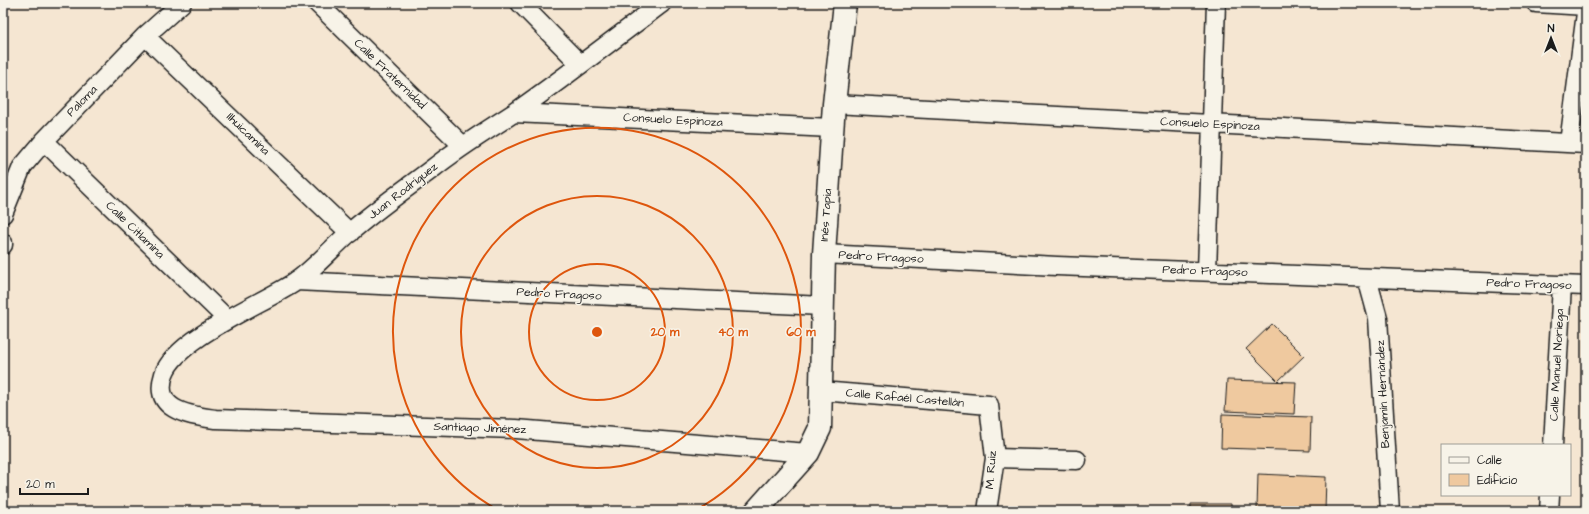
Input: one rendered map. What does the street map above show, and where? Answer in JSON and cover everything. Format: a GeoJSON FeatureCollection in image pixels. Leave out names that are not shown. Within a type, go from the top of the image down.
{"type":"FeatureCollection","features":[{"type":"Feature","properties":{"kind":"main road","name":"Inés Tapia"},"geometry":{"type":"LineString","coordinates":[[808,453],[820,428],[824,254],[834,104],[845,3]]}},
{"type":"Feature","properties":{"kind":"main road"},"geometry":{"type":"LineString","coordinates":[[756,511],[808,453]]}},
{"type":"Feature","properties":{"kind":"street","name":"Paloma"},"geometry":{"type":"LineString","coordinates":[[3,214],[22,167],[44,141],[145,36],[182,3]]}},
{"type":"Feature","properties":{"kind":"street","name":"Calle Fraternidad"},"geometry":{"type":"LineString","coordinates":[[318,3],[462,145]]}},
{"type":"Feature","properties":{"kind":"street"},"geometry":{"type":"LineString","coordinates":[[520,3],[580,64]]}},
{"type":"Feature","properties":{"kind":"street","name":"Juan Rodríguez"},"geometry":{"type":"LineString","coordinates":[[161,392],[164,373],[175,357],[196,339],[227,319],[296,281],[350,233],[462,145],[514,113],[662,3]]}},
{"type":"Feature","properties":{"kind":"street"},"geometry":{"type":"LineString","coordinates":[[1207,271],[1216,3]]}},
{"type":"Feature","properties":{"kind":"street"},"geometry":{"type":"LineString","coordinates":[[1536,3],[1586,6]]}},
{"type":"Feature","properties":{"kind":"street"},"geometry":{"type":"LineString","coordinates":[[1578,144],[1586,13]]}},
{"type":"Feature","properties":{"kind":"street","name":"Ilhuicamina"},"geometry":{"type":"LineString","coordinates":[[145,36],[350,233]]}},
{"type":"Feature","properties":{"kind":"street","name":"Consuelo Espinoza"},"geometry":{"type":"LineString","coordinates":[[834,104],[1578,144]]}},
{"type":"Feature","properties":{"kind":"street","name":"Consuelo Espinoza"},"geometry":{"type":"LineString","coordinates":[[514,113],[832,128]]}},
{"type":"Feature","properties":{"kind":"street","name":"Calle Citlamina"},"geometry":{"type":"LineString","coordinates":[[44,141],[227,319]]}},
{"type":"Feature","properties":{"kind":"street","name":"Pedro Fragoso"},"geometry":{"type":"LineString","coordinates":[[824,254],[1057,266],[1586,286]]}},
{"type":"Feature","properties":{"kind":"street","name":"Benjamín Hernández"},"geometry":{"type":"LineString","coordinates":[[1367,278],[1378,318],[1390,511]]}},
{"type":"Feature","properties":{"kind":"street","name":"Pedro Fragoso"},"geometry":{"type":"LineString","coordinates":[[296,281],[823,306]]}},
{"type":"Feature","properties":{"kind":"street","name":"Calle Manuel Noriega"},"geometry":{"type":"LineString","coordinates":[[1553,444],[1562,285]]}},
{"type":"Feature","properties":{"kind":"street","name":"Santiago Jiménez"},"geometry":{"type":"LineString","coordinates":[[161,392],[167,404],[186,414],[215,419],[516,429],[808,453]]}},
{"type":"Feature","properties":{"kind":"street","name":"Calle Rafaél Castellán"},"geometry":{"type":"LineString","coordinates":[[820,392],[989,405]]}},
{"type":"Feature","properties":{"kind":"street","name":"M. Ruiz"},"geometry":{"type":"LineString","coordinates":[[987,511],[995,458],[989,405]]}},
{"type":"Feature","properties":{"kind":"street"},"geometry":{"type":"LineString","coordinates":[[995,458],[1077,460]]}},
{"type":"Feature","properties":{"kind":"street"},"geometry":{"type":"LineString","coordinates":[[1549,511],[1550,496]]}},
{"type":"Feature","properties":{"kind":"building"},"geometry":{"type":"Polygon","coordinates":[[[1272,324],[1304,356],[1278,381],[1246,349],[1272,324]]]}},
{"type":"Feature","properties":{"kind":"building"},"geometry":{"type":"Polygon","coordinates":[[[1227,380],[1296,382],[1294,414],[1225,411],[1227,380]]]}},
{"type":"Feature","properties":{"kind":"building"},"geometry":{"type":"Polygon","coordinates":[[[1222,414],[1311,417],[1310,451],[1221,448],[1222,414]]]}},
{"type":"Feature","properties":{"kind":"building"},"geometry":{"type":"Polygon","coordinates":[[[1258,474],[1326,477],[1325,511],[1275,511],[1257,509],[1258,474]]]}},
{"type":"Feature","properties":{"kind":"building"},"geometry":{"type":"Polygon","coordinates":[[[1191,504],[1231,504],[1231,511],[1191,511],[1191,504]]]}}]}
